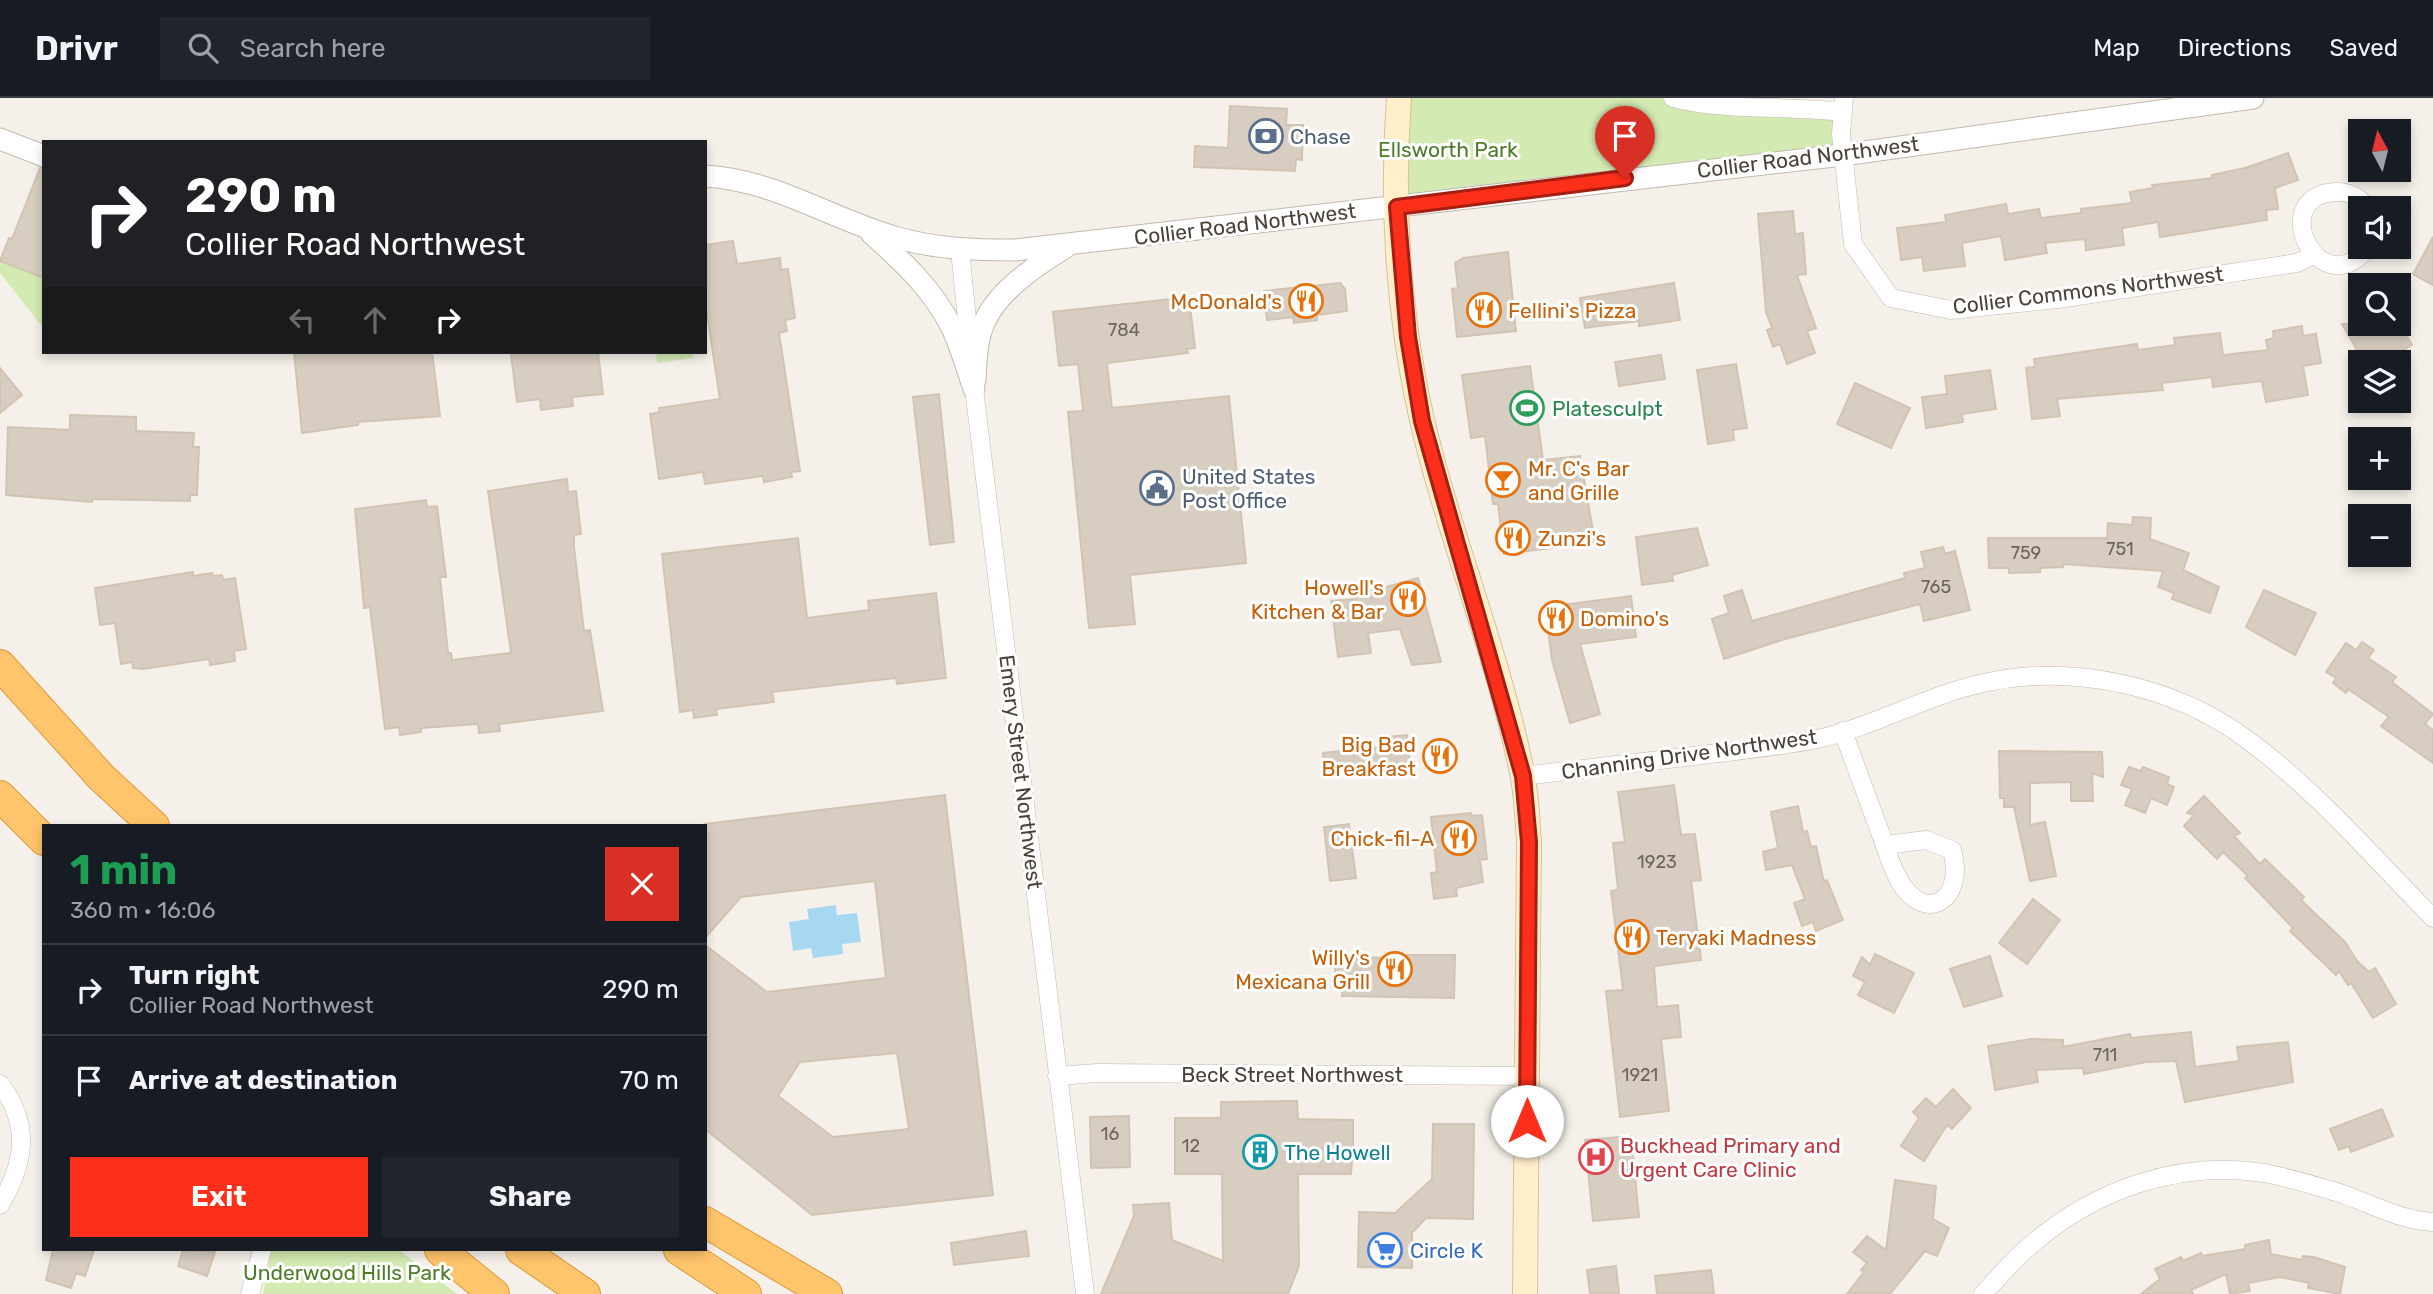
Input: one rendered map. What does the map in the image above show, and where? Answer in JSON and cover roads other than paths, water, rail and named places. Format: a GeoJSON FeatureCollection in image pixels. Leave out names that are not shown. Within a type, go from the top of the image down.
{"type":"FeatureCollection","features":[{"type":"Feature","properties":{"kind":"highway"},"geometry":{"type":"LineString","coordinates":[[0,665],[101,778],[152,824]]}},
{"type":"Feature","properties":{"kind":"highway"},"geometry":{"type":"LineString","coordinates":[[0,796],[42,838]]}},
{"type":"Feature","properties":{"kind":"highway"},"geometry":{"type":"LineString","coordinates":[[707,1223],[827,1294]]}},
{"type":"Feature","properties":{"kind":"highway"},"geometry":{"type":"LineString","coordinates":[[441,1251],[494,1294]]}},
{"type":"Feature","properties":{"kind":"highway"},"geometry":{"type":"LineString","coordinates":[[522,1251],[585,1294]]}},
{"type":"Feature","properties":{"kind":"highway"},"geometry":{"type":"LineString","coordinates":[[680,1251],[746,1294]]}},
{"type":"Feature","properties":{"kind":"main road"},"geometry":{"type":"LineString","coordinates":[[1399,98],[1397,207],[1408,337],[1422,421],[1523,776],[1529,842],[1525,1294]]}},
{"type":"Feature","properties":{"kind":"street"},"geometry":{"type":"LineString","coordinates":[[1673,98],[1747,109],[1843,105]]}},
{"type":"Feature","properties":{"kind":"street","name":"Collier Road Northwest"},"geometry":{"type":"LineString","coordinates":[[707,176],[758,183],[896,238],[960,250],[1015,250],[1397,207],[1551,186],[1843,155],[2253,98]]}},
{"type":"Feature","properties":{"kind":"street","name":"Collier Commons Northwest"},"geometry":{"type":"LineString","coordinates":[[1843,105],[1843,155],[1853,244],[1891,298],[1951,310],[2058,299],[2259,269],[2297,263],[2314,255],[2324,261],[2348,262],[2355,259]]}},
{"type":"Feature","properties":{"kind":"street"},"geometry":{"type":"LineString","coordinates":[[0,139],[42,155]]}},
{"type":"Feature","properties":{"kind":"street"},"geometry":{"type":"LineString","coordinates":[[2314,255],[2302,235],[2301,223],[2311,202],[2332,192],[2355,196]]}},
{"type":"Feature","properties":{"kind":"street"},"geometry":{"type":"LineString","coordinates":[[862,224],[907,265],[935,299],[953,329],[974,389]]}},
{"type":"Feature","properties":{"kind":"street"},"geometry":{"type":"LineString","coordinates":[[974,389],[981,329],[996,307],[1028,271],[1071,244]]}},
{"type":"Feature","properties":{"kind":"street","name":"Emery Street Northwest"},"geometry":{"type":"LineString","coordinates":[[960,250],[974,389],[1085,1294]]}},
{"type":"Feature","properties":{"kind":"street","name":"Channing Drive Northwest"},"geometry":{"type":"LineString","coordinates":[[1523,776],[1782,745],[1843,732],[1951,691],[1990,681],[2025,676],[2066,676],[2106,681],[2146,690],[2184,704],[2245,738],[2304,788],[2433,918]]}},
{"type":"Feature","properties":{"kind":"street"},"geometry":{"type":"LineString","coordinates":[[1843,732],[1885,845]]}},
{"type":"Feature","properties":{"kind":"street","name":"Beck Street Northwest"},"geometry":{"type":"LineString","coordinates":[[1057,1076],[1110,1073],[1527,1076]]}},
{"type":"Feature","properties":{"kind":"street"},"geometry":{"type":"LineString","coordinates":[[0,1084],[11,1099],[23,1135],[22,1157],[15,1180],[0,1205]]}},
{"type":"Feature","properties":{"kind":"street"},"geometry":{"type":"LineString","coordinates":[[1983,1294],[2030,1246],[2056,1224],[2081,1208],[2150,1177],[2214,1171],[2263,1173],[2331,1190],[2409,1219],[2433,1222]]}},
{"type":"Feature","properties":{"kind":"street"},"geometry":{"type":"LineString","coordinates":[[250,1294],[262,1251]]}},
{"type":"Feature","properties":{"kind":"water"},"geometry":{"type":"Polygon","coordinates":[[[836,905],[837,915],[857,913],[861,942],[842,944],[843,954],[813,958],[811,948],[793,951],[789,922],[809,919],[807,909],[836,905]]]}},
{"type":"Feature","properties":{"kind":"place","name":"Chase"},"geometry":{"type":"Point","coordinates":[1266,136]}},
{"type":"Feature","properties":{"kind":"place","name":"McDonald's"},"geometry":{"type":"Point","coordinates":[1306,301]}},
{"type":"Feature","properties":{"kind":"place","name":"Fellini's Pizza"},"geometry":{"type":"Point","coordinates":[1484,310]}},
{"type":"Feature","properties":{"kind":"place","name":"Platesculpt"},"geometry":{"type":"Point","coordinates":[1527,408]}},
{"type":"Feature","properties":{"kind":"place","name":"Mr. C's Bar and Grille"},"geometry":{"type":"Point","coordinates":[1503,480]}},
{"type":"Feature","properties":{"kind":"place","name":"United States Post Office"},"geometry":{"type":"Point","coordinates":[1157,488]}},
{"type":"Feature","properties":{"kind":"place","name":"Zunzi's"},"geometry":{"type":"Point","coordinates":[1513,538]}},
{"type":"Feature","properties":{"kind":"place","name":"Howell's Kitchen & Bar"},"geometry":{"type":"Point","coordinates":[1408,599]}},
{"type":"Feature","properties":{"kind":"place","name":"Domino's"},"geometry":{"type":"Point","coordinates":[1556,618]}},
{"type":"Feature","properties":{"kind":"place","name":"Big Bad Breakfast"},"geometry":{"type":"Point","coordinates":[1440,756]}},
{"type":"Feature","properties":{"kind":"place","name":"Chick-fil-A"},"geometry":{"type":"Point","coordinates":[1459,838]}},
{"type":"Feature","properties":{"kind":"place","name":"Teryaki Madness"},"geometry":{"type":"Point","coordinates":[1632,937]}},
{"type":"Feature","properties":{"kind":"place","name":"Willy's Mexicana Grill"},"geometry":{"type":"Point","coordinates":[1395,969]}},
{"type":"Feature","properties":{"kind":"place","name":"The Howell"},"geometry":{"type":"Point","coordinates":[1260,1152]}},
{"type":"Feature","properties":{"kind":"place","name":"Buckhead Primary and Urgent Care Clinic"},"geometry":{"type":"Point","coordinates":[1596,1157]}},
{"type":"Feature","properties":{"kind":"place","name":"Circle K"},"geometry":{"type":"Point","coordinates":[1385,1250]}},
{"type":"Feature","properties":{"kind":"park label","name":"Ellsworth Park"},"geometry":{"type":"Point","coordinates":[1448,149]}},
{"type":"Feature","properties":{"kind":"park label","name":"Underwood Hills Park"},"geometry":{"type":"Point","coordinates":[347,1272]}}]}
